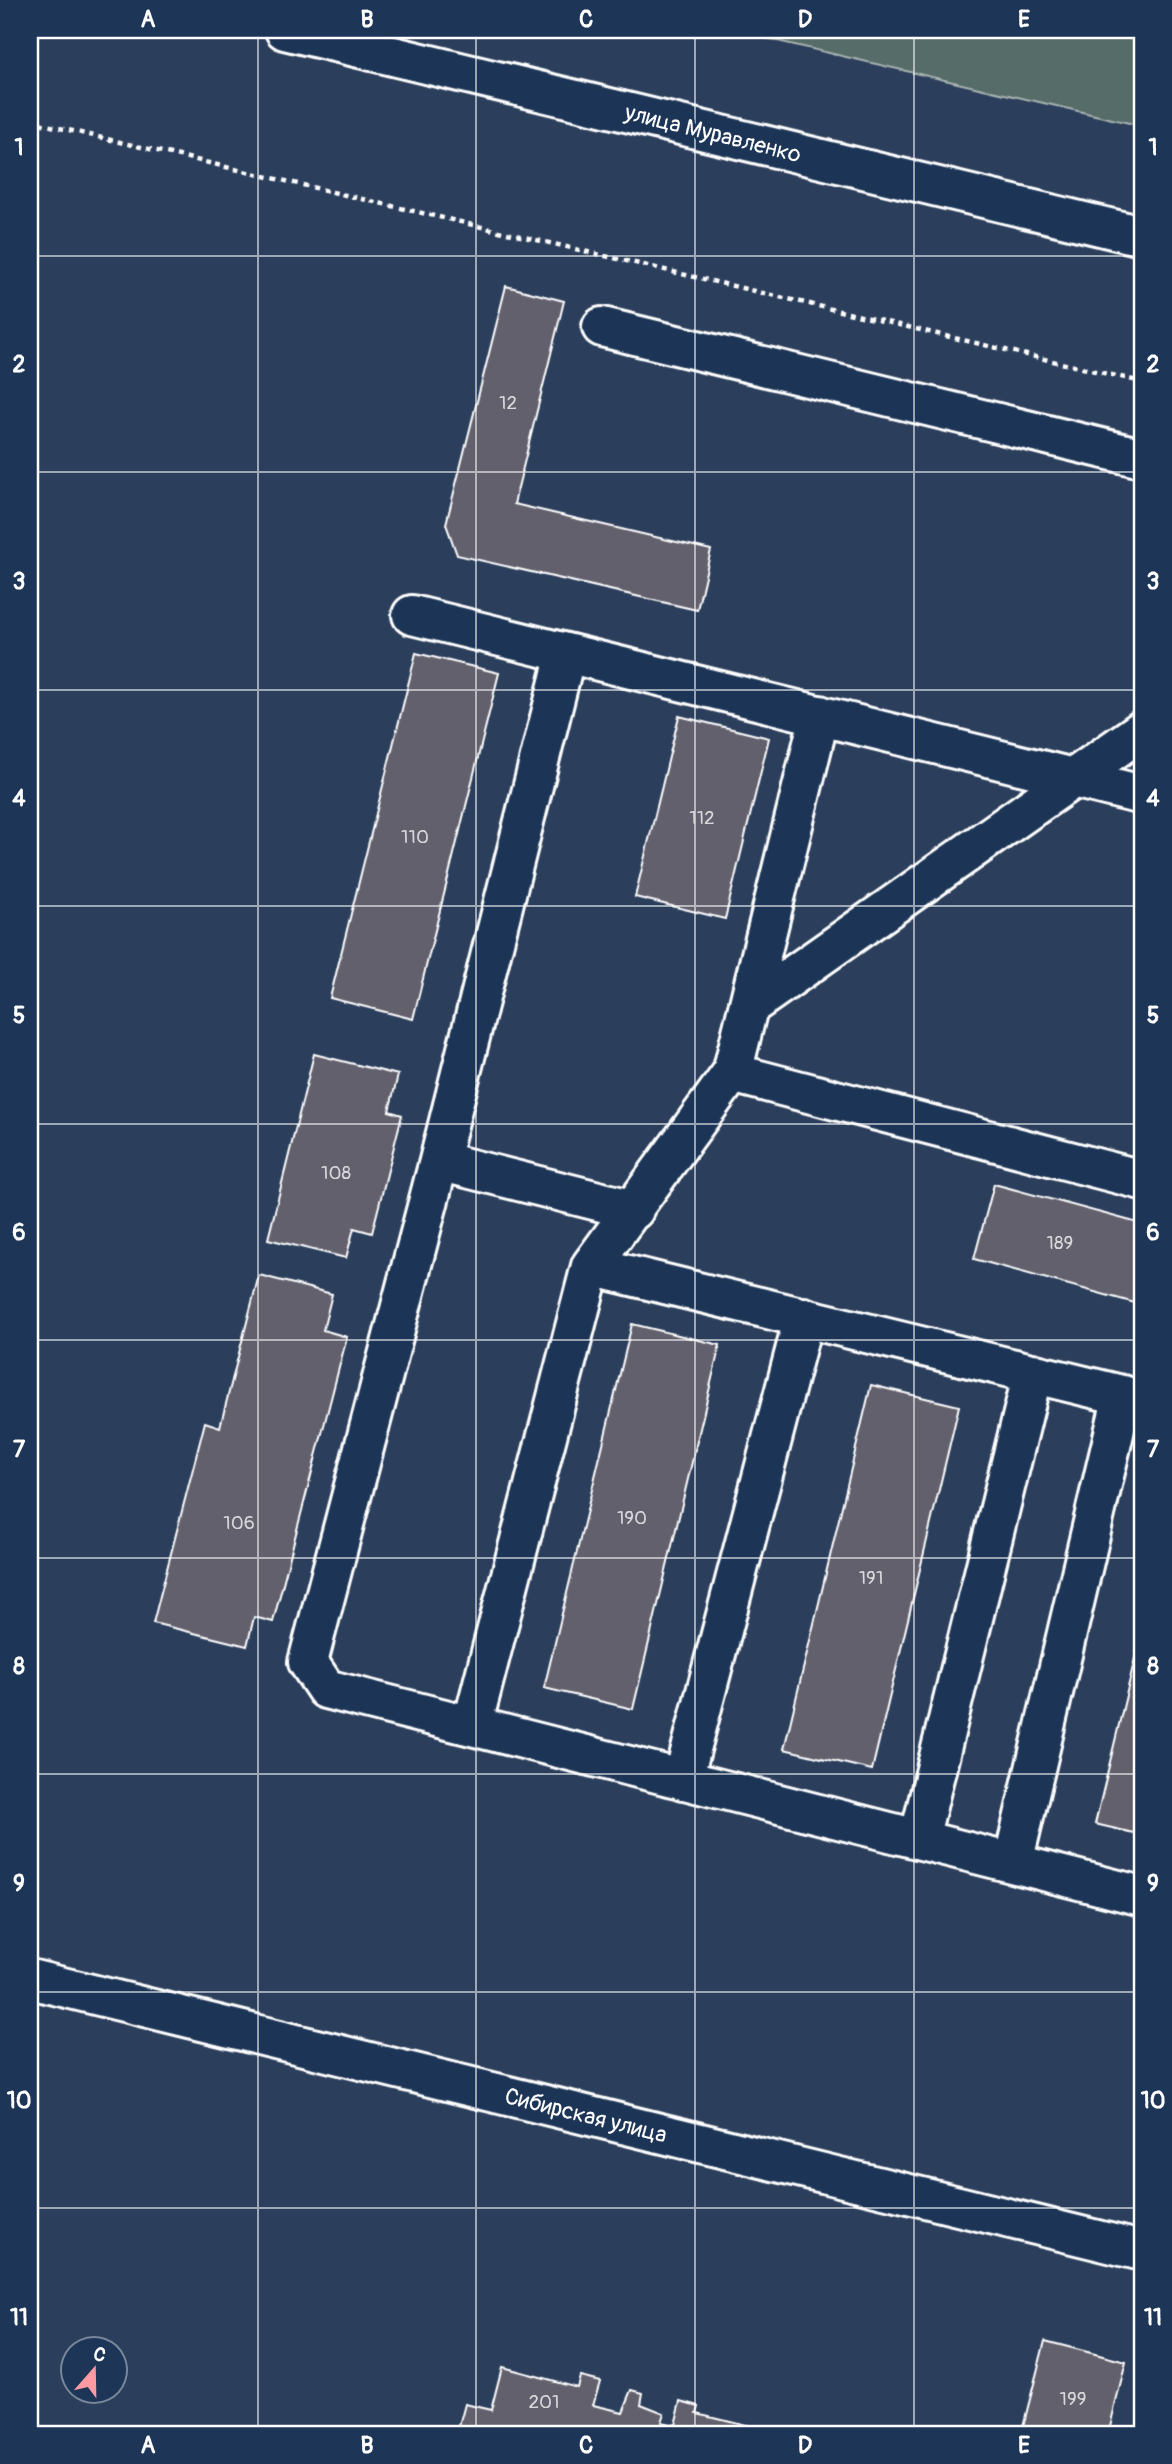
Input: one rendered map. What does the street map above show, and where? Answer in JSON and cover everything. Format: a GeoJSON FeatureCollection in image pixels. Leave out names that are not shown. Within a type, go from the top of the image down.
{"type":"FeatureCollection","features":[{"type":"Feature","properties":{"kind":"street","name":"улица Муравленко"},"geometry":{"type":"LineString","coordinates":[[285,30],[1142,236]]}},
{"type":"Feature","properties":{"kind":"street"},"geometry":{"type":"LineString","coordinates":[[602,327],[1142,457]]}},
{"type":"Feature","properties":{"kind":"street"},"geometry":{"type":"LineString","coordinates":[[412,615],[1142,794]]}},
{"type":"Feature","properties":{"kind":"street"},"geometry":{"type":"LineString","coordinates":[[566,654],[439,1161],[308,1662],[326,1689],[1142,1896]]}},
{"type":"Feature","properties":{"kind":"street"},"geometry":{"type":"LineString","coordinates":[[472,1726],[591,1266],[732,1073],[820,715]]}},
{"type":"Feature","properties":{"kind":"street"},"geometry":{"type":"LineString","coordinates":[[751,1004],[1142,730]]}},
{"type":"Feature","properties":{"kind":"street"},"geometry":{"type":"LineString","coordinates":[[732,1073],[1142,1180]]}},
{"type":"Feature","properties":{"kind":"street"},"geometry":{"type":"LineString","coordinates":[[439,1161],[634,1210]]}},
{"type":"Feature","properties":{"kind":"street"},"geometry":{"type":"LineString","coordinates":[[591,1266],[1133,1397],[1013,1863]]}},
{"type":"Feature","properties":{"kind":"street"},"geometry":{"type":"LineString","coordinates":[[684,1780],[804,1317]]}},
{"type":"Feature","properties":{"kind":"street"},"geometry":{"type":"LineString","coordinates":[[919,1839],[1033,1373]]}},
{"type":"Feature","properties":{"kind":"street","name":"Сибирская улица"},"geometry":{"type":"LineString","coordinates":[[30,1979],[1142,2251]]}},
{"type":"Feature","properties":{"kind":"path"},"geometry":{"type":"LineString","coordinates":[[30,121],[1142,382]]}},
{"type":"Feature","properties":{"kind":"green space"},"geometry":{"type":"Polygon","coordinates":[[[730,30],[1142,30],[1142,126],[730,30]]]}},
{"type":"Feature","properties":{"kind":"building"},"geometry":{"type":"Polygon","coordinates":[[[506,286],[564,301],[514,504],[711,550],[697,610],[457,555],[446,524],[506,286]]]}},
{"type":"Feature","properties":{"kind":"building"},"geometry":{"type":"Polygon","coordinates":[[[416,653],[499,673],[413,1019],[330,998],[416,653]]]}},
{"type":"Feature","properties":{"kind":"building"},"geometry":{"type":"Polygon","coordinates":[[[679,716],[769,738],[725,919],[635,897],[679,716]]]}},
{"type":"Feature","properties":{"kind":"building"},"geometry":{"type":"Polygon","coordinates":[[[314,1054],[398,1075],[389,1111],[402,1115],[372,1233],[354,1228],[346,1258],[268,1239],[314,1054]]]}},
{"type":"Feature","properties":{"kind":"building"},"geometry":{"type":"Polygon","coordinates":[[[994,1184],[1142,1224],[1142,1305],[974,1259],[994,1184]]]}},
{"type":"Feature","properties":{"kind":"building"},"geometry":{"type":"Polygon","coordinates":[[[259,1275],[332,1294],[323,1330],[347,1337],[273,1622],[254,1617],[247,1646],[153,1623],[205,1422],[220,1427],[259,1275]]]}},
{"type":"Feature","properties":{"kind":"building"},"geometry":{"type":"Polygon","coordinates":[[[632,1324],[720,1345],[633,1709],[544,1688],[632,1324]]]}},
{"type":"Feature","properties":{"kind":"building"},"geometry":{"type":"Polygon","coordinates":[[[871,1385],[959,1406],[872,1770],[784,1749],[871,1385]]]}},
{"type":"Feature","properties":{"kind":"building"},"geometry":{"type":"Polygon","coordinates":[[[1142,1629],[1142,1835],[1095,1824],[1142,1629]]]}},
{"type":"Feature","properties":{"kind":"building"},"geometry":{"type":"Polygon","coordinates":[[[1045,2341],[1126,2362],[1108,2434],[1021,2434],[1045,2341]]]}},
{"type":"Feature","properties":{"kind":"building"},"geometry":{"type":"Polygon","coordinates":[[[502,2367],[577,2387],[580,2376],[600,2381],[593,2405],[623,2412],[632,2390],[643,2393],[641,2404],[664,2413],[661,2422],[675,2425],[681,2401],[699,2406],[697,2413],[774,2432],[457,2434],[465,2404],[491,2410],[502,2367]]]}}]}
